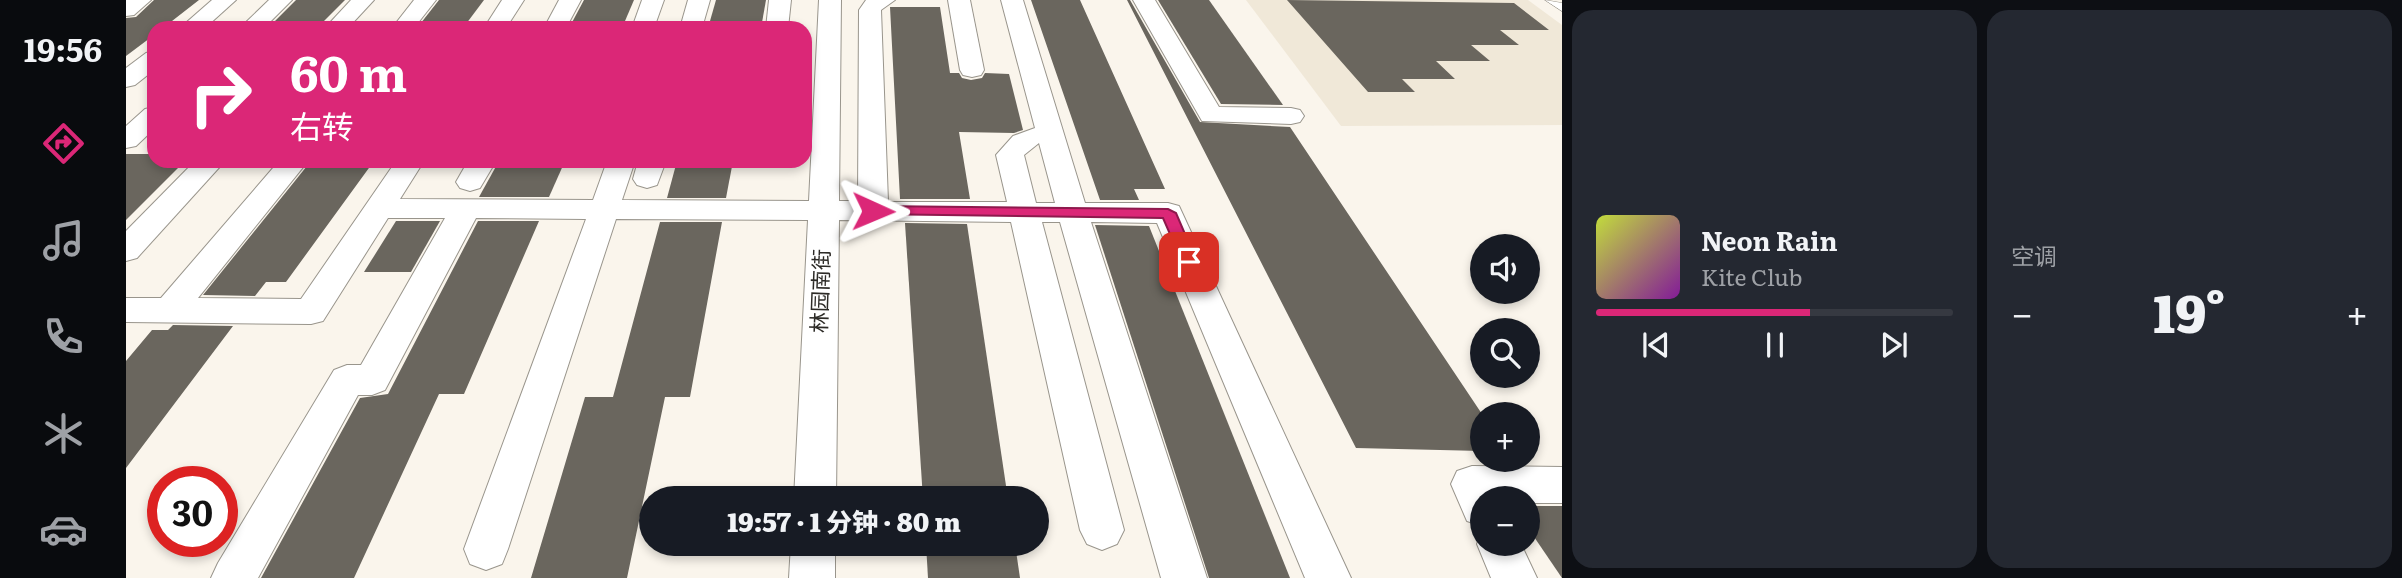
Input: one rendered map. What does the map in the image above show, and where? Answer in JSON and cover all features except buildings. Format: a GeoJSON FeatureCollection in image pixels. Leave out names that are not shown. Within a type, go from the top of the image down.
{"type":"FeatureCollection","features":[{"type":"Feature","properties":{"kind":"street"},"geometry":{"type":"LineString","coordinates":[[126,10],[140,0]]}},
{"type":"Feature","properties":{"kind":"street"},"geometry":{"type":"LineString","coordinates":[[258,21],[281,0]]}},
{"type":"Feature","properties":{"kind":"street"},"geometry":{"type":"LineString","coordinates":[[343,21],[363,0]]}},
{"type":"Feature","properties":{"kind":"street"},"geometry":{"type":"LineString","coordinates":[[408,21],[425,0]]}},
{"type":"Feature","properties":{"kind":"street"},"geometry":{"type":"LineString","coordinates":[[500,21],[513,0]]}},
{"type":"Feature","properties":{"kind":"street"},"geometry":{"type":"LineString","coordinates":[[559,21],[570,0]]}},
{"type":"Feature","properties":{"kind":"street"},"geometry":{"type":"LineString","coordinates":[[646,21],[653,0]]}},
{"type":"Feature","properties":{"kind":"street"},"geometry":{"type":"LineString","coordinates":[[693,21],[699,0]]}},
{"type":"Feature","properties":{"kind":"street"},"geometry":{"type":"LineString","coordinates":[[778,21],[780,0]]}},
{"type":"Feature","properties":{"kind":"street","name":"林园南街"},"geometry":{"type":"LineString","coordinates":[[815,486],[824,210],[816,75],[817,39],[830,0]]}},
{"type":"Feature","properties":{"kind":"street"},"geometry":{"type":"LineString","coordinates":[[873,211],[870,10],[875,3],[884,0]]}},
{"type":"Feature","properties":{"kind":"street"},"geometry":{"type":"LineString","coordinates":[[959,0],[972,70]]}},
{"type":"Feature","properties":{"kind":"street"},"geometry":{"type":"LineString","coordinates":[[1012,0],[1073,213],[1184,578]]}},
{"type":"Feature","properties":{"kind":"street"},"geometry":{"type":"LineString","coordinates":[[1144,0],[1211,114],[1291,116]]}},
{"type":"Feature","properties":{"kind":"street"},"geometry":{"type":"LineString","coordinates":[[203,21],[236,2]]}},
{"type":"Feature","properties":{"kind":"street"},"geometry":{"type":"LineString","coordinates":[[817,39],[870,39]]}},
{"type":"Feature","properties":{"kind":"street"},"geometry":{"type":"LineString","coordinates":[[126,80],[147,64]]}},
{"type":"Feature","properties":{"kind":"street"},"geometry":{"type":"LineString","coordinates":[[133,139],[147,123]]}},
{"type":"Feature","properties":{"kind":"street"},"geometry":{"type":"LineString","coordinates":[[1050,133],[1033,135],[1017,144],[1009,144],[1101,530]]}},
{"type":"Feature","properties":{"kind":"street"},"geometry":{"type":"LineString","coordinates":[[126,250],[204,168]]}},
{"type":"Feature","properties":{"kind":"street"},"geometry":{"type":"LineString","coordinates":[[169,311],[288,168]]}},
{"type":"Feature","properties":{"kind":"street"},"geometry":{"type":"LineString","coordinates":[[128,313],[311,312],[406,168]]}},
{"type":"Feature","properties":{"kind":"street"},"geometry":{"type":"LineString","coordinates":[[486,549],[619,168]]}},
{"type":"Feature","properties":{"kind":"street"},"geometry":{"type":"LineString","coordinates":[[380,208],[473,184],[605,209],[1168,213],[1328,578]]}},
{"type":"Feature","properties":{"kind":"street"},"geometry":{"type":"LineString","coordinates":[[234,578],[348,380],[372,380],[473,184]]}},
{"type":"Feature","properties":{"kind":"street"},"geometry":{"type":"LineString","coordinates":[[1473,486],[1472,484],[1562,485]]}},
{"type":"Feature","properties":{"kind":"street"},"geometry":{"type":"LineString","coordinates":[[812,578],[813,556]]}},
{"type":"Feature","properties":{"kind":"street"},"geometry":{"type":"LineString","coordinates":[[1504,556],[1514,578]]}},
{"type":"Feature","properties":{"kind":"lane"},"geometry":{"type":"LineString","coordinates":[[1551,0],[1562,8]]}},
{"type":"Feature","properties":{"kind":"shaded area"},"geometry":{"type":"Polygon","coordinates":[[[1246,0],[1528,0],[1562,25],[1562,125],[1341,126],[1246,0]]]}},
{"type":"Feature","properties":{"kind":"route"},"geometry":{"type":"LineString","coordinates":[[873,211],[1168,213],[1189,262]]}}]}
